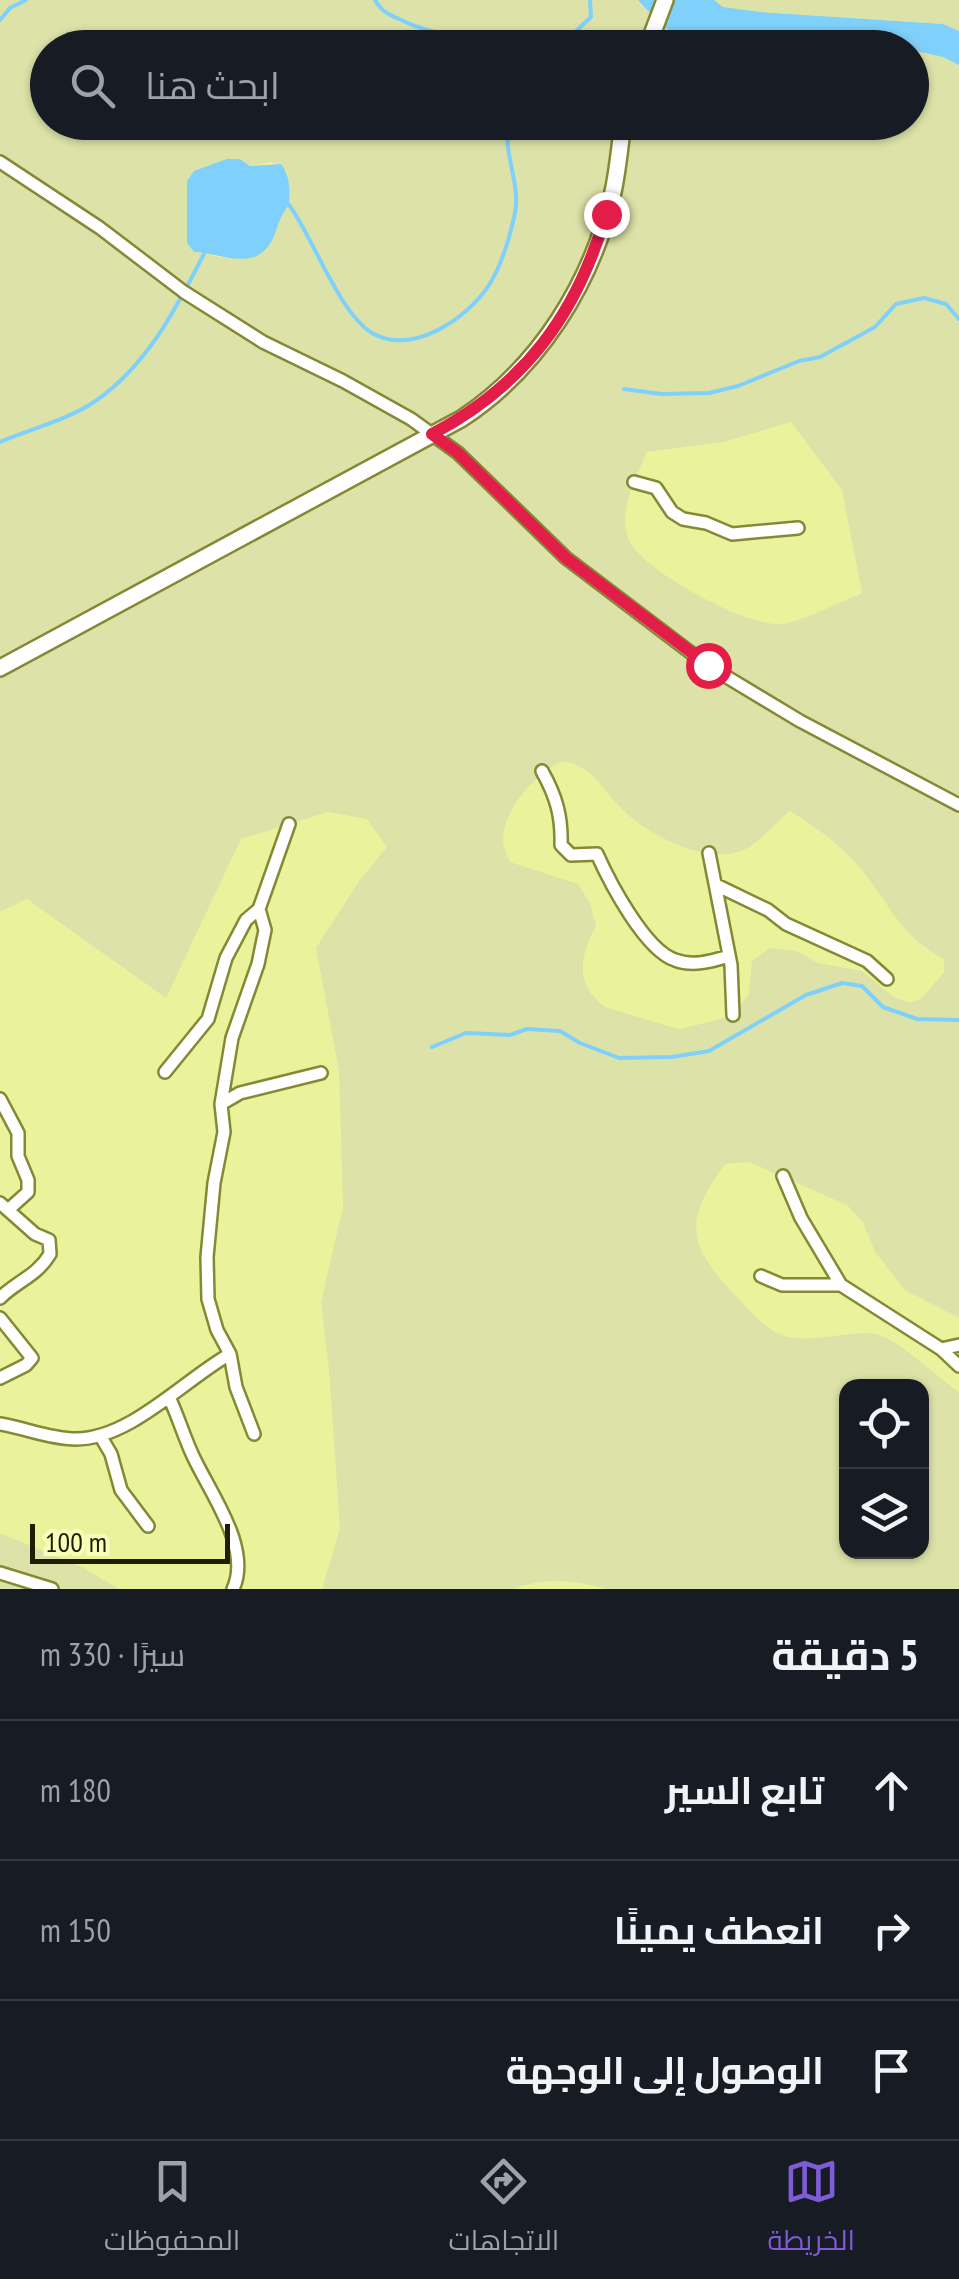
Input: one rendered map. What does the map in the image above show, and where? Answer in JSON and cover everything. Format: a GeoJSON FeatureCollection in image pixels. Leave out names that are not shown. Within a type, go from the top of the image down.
{"type":"FeatureCollection","features":[{"type":"Feature","properties":{"kind":"main road"},"geometry":{"type":"LineString","coordinates":[[654,30],[665,0]]}},
{"type":"Feature","properties":{"kind":"main road"},"geometry":{"type":"LineString","coordinates":[[0,668],[490,399],[521,371],[553,330],[582,279],[613,191],[620,140]]}},
{"type":"Feature","properties":{"kind":"street"},"geometry":{"type":"LineString","coordinates":[[0,162],[100,228],[184,292],[263,342],[385,402],[432,434],[458,453],[566,558],[708,665],[800,721],[959,806]]}},
{"type":"Feature","properties":{"kind":"street"},"geometry":{"type":"LineString","coordinates":[[634,482],[656,488],[672,512],[683,519],[732,534],[798,528]]}},
{"type":"Feature","properties":{"kind":"street"},"geometry":{"type":"LineString","coordinates":[[542,771],[557,799],[561,845],[571,855],[597,854],[628,910],[662,953],[687,963],[729,956]]}},
{"type":"Feature","properties":{"kind":"street"},"geometry":{"type":"LineString","coordinates":[[165,1072],[208,1019],[226,958],[246,920],[259,908],[288,824]]}},
{"type":"Feature","properties":{"kind":"street"},"geometry":{"type":"LineString","coordinates":[[709,853],[729,956],[733,1015]]}},
{"type":"Feature","properties":{"kind":"street"},"geometry":{"type":"LineString","coordinates":[[716,885],[768,910],[786,924],[866,961],[887,979]]}},
{"type":"Feature","properties":{"kind":"street"},"geometry":{"type":"LineString","coordinates":[[254,1434],[236,1388],[230,1354],[217,1330],[208,1299],[207,1256],[232,1038],[258,964],[265,930],[259,908]]}},
{"type":"Feature","properties":{"kind":"street"},"geometry":{"type":"LineString","coordinates":[[222,1104],[240,1092],[320,1074]]}},
{"type":"Feature","properties":{"kind":"street"},"geometry":{"type":"LineString","coordinates":[[0,1099],[18,1133],[18,1156],[28,1180],[28,1192],[4,1207],[35,1234],[49,1240],[50,1254],[31,1278],[12,1286],[0,1298]]}},
{"type":"Feature","properties":{"kind":"street"},"geometry":{"type":"LineString","coordinates":[[783,1176],[801,1218],[841,1285],[941,1349],[959,1366]]}},
{"type":"Feature","properties":{"kind":"street"},"geometry":{"type":"LineString","coordinates":[[761,1276],[782,1286],[841,1285]]}},
{"type":"Feature","properties":{"kind":"street"},"geometry":{"type":"LineString","coordinates":[[0,1318],[32,1358],[0,1378]]}},
{"type":"Feature","properties":{"kind":"street"},"geometry":{"type":"LineString","coordinates":[[941,1349],[959,1346]]}},
{"type":"Feature","properties":{"kind":"street"},"geometry":{"type":"LineString","coordinates":[[0,1424],[72,1439],[101,1437],[169,1397],[187,1380],[230,1354]]}},
{"type":"Feature","properties":{"kind":"street"},"geometry":{"type":"LineString","coordinates":[[169,1397],[237,1547],[239,1575],[233,1589]]}},
{"type":"Feature","properties":{"kind":"street"},"geometry":{"type":"LineString","coordinates":[[101,1437],[111,1454],[121,1490],[148,1526]]}},
{"type":"Feature","properties":{"kind":"street"},"geometry":{"type":"LineString","coordinates":[[0,1572],[52,1589]]}},
{"type":"Feature","properties":{"kind":"green space"},"geometry":{"type":"Polygon","coordinates":[[[0,0],[638,0],[669,30],[30,30],[30,140],[929,140],[929,54],[959,65],[959,1318],[905,1290],[875,1252],[863,1222],[847,1205],[749,1162],[725,1164],[702,1202],[696,1233],[700,1248],[720,1279],[770,1329],[795,1338],[877,1334],[907,1351],[959,1392],[959,1589],[606,1589],[560,1581],[514,1589],[322,1589],[340,1529],[321,1302],[343,1207],[339,1071],[316,948],[360,880],[387,847],[367,819],[328,812],[241,839],[166,998],[27,899],[0,912],[0,0]],[[227,159],[187,181],[194,252],[226,258],[275,234],[279,215],[289,205],[287,171],[271,162],[250,166],[240,159],[227,159]],[[791,422],[723,442],[647,452],[629,495],[626,529],[638,553],[674,581],[746,617],[782,624],[862,593],[842,490],[791,422]],[[562,761],[532,783],[509,815],[503,845],[510,862],[578,884],[590,903],[596,926],[586,948],[584,979],[605,1007],[678,1029],[733,1015],[749,994],[752,961],[770,948],[796,951],[818,963],[862,971],[894,997],[910,1003],[922,998],[944,972],[944,959],[914,938],[853,860],[790,811],[746,849],[710,854],[676,844],[645,828],[595,778],[562,761]]]}},
{"type":"Feature","properties":{"kind":"green space"},"geometry":{"type":"Polygon","coordinates":[[[714,0],[959,0],[959,31],[943,24],[760,12],[723,7],[714,0]]]}},
{"type":"Feature","properties":{"kind":"green space"},"geometry":{"type":"Polygon","coordinates":[[[0,1533],[82,1567],[119,1589],[0,1589],[0,1533]]]}},
{"type":"Feature","properties":{"kind":"water"},"geometry":{"type":"Polygon","coordinates":[[[638,0],[714,0],[723,7],[760,12],[943,24],[959,31],[959,65],[929,54],[929,30],[663,27],[638,0]]]}},
{"type":"Feature","properties":{"kind":"water"},"geometry":{"type":"Polygon","coordinates":[[[227,159],[240,159],[250,166],[281,164],[288,178],[289,205],[271,242],[264,251],[246,259],[194,252],[187,243],[187,181],[194,171],[227,159]]]}},
{"type":"Feature","properties":{"kind":"waterway"},"geometry":{"type":"LineString","coordinates":[[0,20],[10,8],[26,0]]}},
{"type":"Feature","properties":{"kind":"waterway"},"geometry":{"type":"LineString","coordinates":[[375,0],[391,15],[430,30]]}},
{"type":"Feature","properties":{"kind":"waterway"},"geometry":{"type":"LineString","coordinates":[[577,30],[591,17],[590,0]]}},
{"type":"Feature","properties":{"kind":"waterway"},"geometry":{"type":"LineString","coordinates":[[289,205],[348,309],[360,323],[388,339],[421,337],[467,310],[489,285],[502,259],[516,202],[508,140]]}},
{"type":"Feature","properties":{"kind":"waterway"},"geometry":{"type":"LineString","coordinates":[[0,442],[72,414],[113,388],[158,335],[205,252]]}},
{"type":"Feature","properties":{"kind":"waterway"},"geometry":{"type":"LineString","coordinates":[[624,389],[661,394],[709,393],[738,386],[799,361],[820,357],[875,327],[896,304],[924,298],[946,304],[959,319]]}},
{"type":"Feature","properties":{"kind":"waterway"},"geometry":{"type":"LineString","coordinates":[[432,1047],[466,1033],[510,1035],[527,1029],[560,1031],[619,1058],[672,1057],[709,1051],[806,995],[842,983],[862,986],[883,1007],[917,1019],[959,1020]]}},
{"type":"Feature","properties":{"kind":"route"},"geometry":{"type":"LineString","coordinates":[[606,214],[582,279],[553,330],[521,371],[490,399],[432,434],[458,453],[566,558],[708,665]]}}]}
